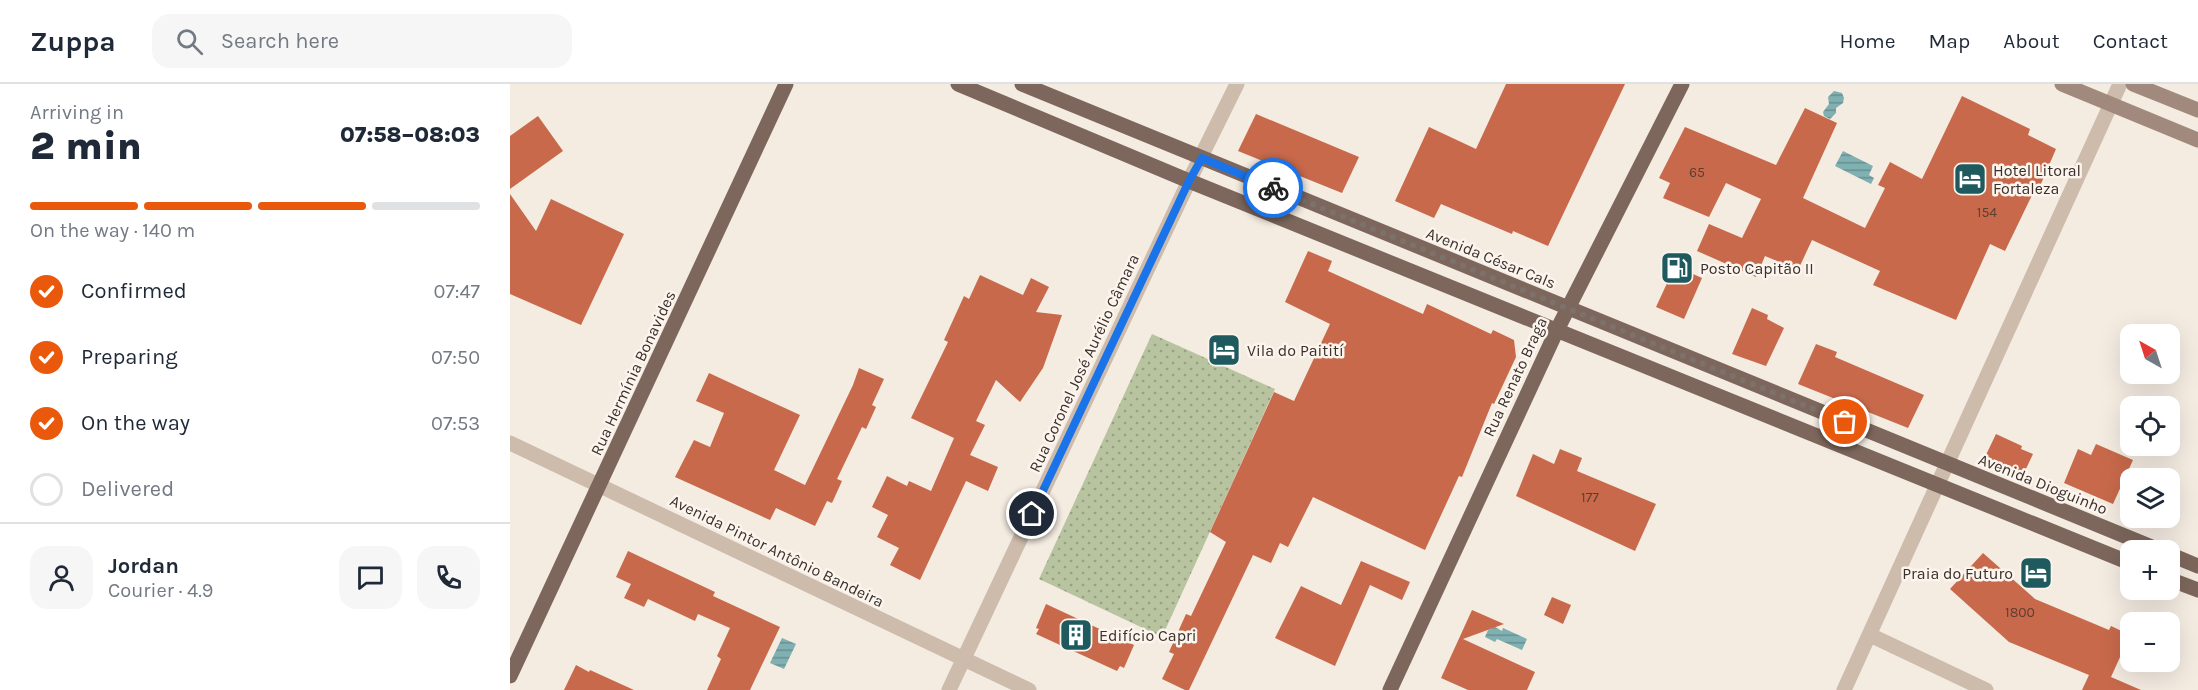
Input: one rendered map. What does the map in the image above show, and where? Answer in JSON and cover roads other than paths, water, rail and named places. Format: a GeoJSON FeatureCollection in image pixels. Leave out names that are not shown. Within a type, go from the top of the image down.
{"type":"FeatureCollection","features":[{"type":"Feature","properties":{"kind":"main road","name":"Rua Hermínia Bonavides"},"geometry":{"type":"LineString","coordinates":[[510,676],[786,84]]}},
{"type":"Feature","properties":{"kind":"main road"},"geometry":{"type":"LineString","coordinates":[[958,84],[1189,181],[2120,559]]}},
{"type":"Feature","properties":{"kind":"main road","name":"Avenida César Cals"},"geometry":{"type":"LineString","coordinates":[[1022,84],[1567,309],[1712,366],[1947,465]]}},
{"type":"Feature","properties":{"kind":"main road","name":"Rua Renato Braga"},"geometry":{"type":"LineString","coordinates":[[1390,690],[1567,309],[1682,84]]}},
{"type":"Feature","properties":{"kind":"main road"},"geometry":{"type":"LineString","coordinates":[[2062,84],[2198,140]]}},
{"type":"Feature","properties":{"kind":"main road"},"geometry":{"type":"LineString","coordinates":[[2133,84],[2198,110]]}},
{"type":"Feature","properties":{"kind":"main road","name":"Avenida Dioguinho"},"geometry":{"type":"LineString","coordinates":[[1947,465],[2134,540]]}},
{"type":"Feature","properties":{"kind":"main road"},"geometry":{"type":"LineString","coordinates":[[2180,559],[2198,566]]}},
{"type":"Feature","properties":{"kind":"main road"},"geometry":{"type":"LineString","coordinates":[[2180,584],[2198,591]]}},
{"type":"Feature","properties":{"kind":"street","name":"Rua Coronel José Aurélio Câmara"},"geometry":{"type":"LineString","coordinates":[[949,690],[1237,84]]}},
{"type":"Feature","properties":{"kind":"street"},"geometry":{"type":"LineString","coordinates":[[1844,690],[2120,84]]}},
{"type":"Feature","properties":{"kind":"street","name":"Avenida Pintor Antônio Bandeira"},"geometry":{"type":"LineString","coordinates":[[510,443],[1029,690]]}},
{"type":"Feature","properties":{"kind":"street"},"geometry":{"type":"LineString","coordinates":[[1870,635],[1986,690]]}},
{"type":"Feature","properties":{"kind":"water"},"geometry":{"type":"Polygon","coordinates":[[[1834,91],[1842,93],[1844,98],[1843,103],[1836,108],[1836,113],[1830,119],[1824,116],[1823,112],[1829,104],[1828,97],[1834,91]]]}},
{"type":"Feature","properties":{"kind":"water"},"geometry":{"type":"Polygon","coordinates":[[[1843,151],[1873,166],[1869,175],[1874,178],[1871,184],[1835,166],[1843,151]]]}},
{"type":"Feature","properties":{"kind":"water"},"geometry":{"type":"Polygon","coordinates":[[[1495,627],[1502,631],[1503,628],[1527,639],[1522,650],[1497,639],[1495,642],[1485,637],[1488,630],[1495,627]]]}},
{"type":"Feature","properties":{"kind":"water"},"geometry":{"type":"Polygon","coordinates":[[[782,638],[796,644],[784,669],[770,663],[782,638]]]}},
{"type":"Feature","properties":{"kind":"place","name":"Hotel Litoral Fortaleza"},"geometry":{"type":"Point","coordinates":[1970,179]}},
{"type":"Feature","properties":{"kind":"place","name":"Posto Capitão II"},"geometry":{"type":"Point","coordinates":[1677,268]}},
{"type":"Feature","properties":{"kind":"place","name":"Vila do Paitití"},"geometry":{"type":"Point","coordinates":[1224,350]}},
{"type":"Feature","properties":{"kind":"place","name":"Praia do Futuro"},"geometry":{"type":"Point","coordinates":[2036,573]}},
{"type":"Feature","properties":{"kind":"place","name":"Edifício Capri"},"geometry":{"type":"Point","coordinates":[1076,635]}}]}
